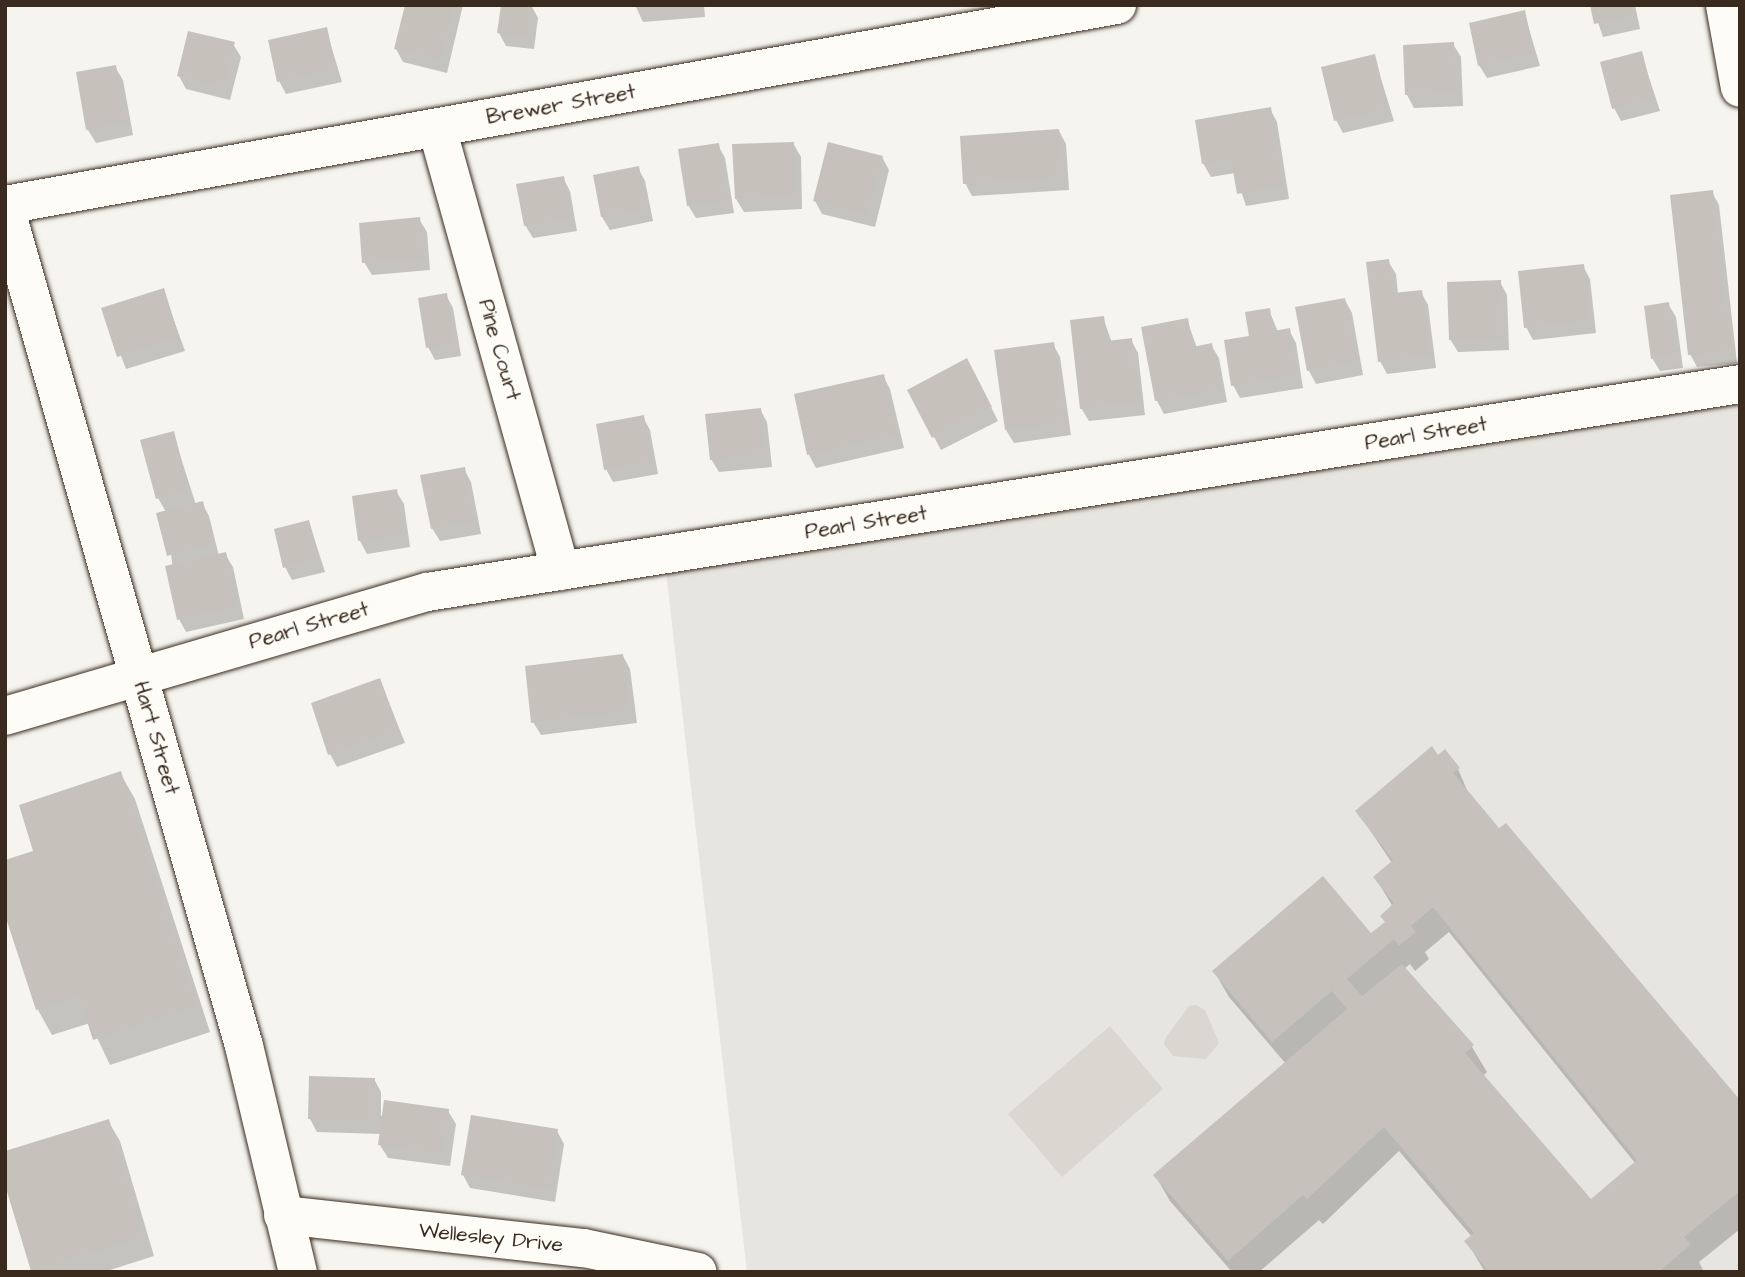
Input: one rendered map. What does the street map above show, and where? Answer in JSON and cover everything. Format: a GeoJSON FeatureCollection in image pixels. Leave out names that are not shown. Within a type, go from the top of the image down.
{"type":"FeatureCollection","features":[{"type":"Feature","properties":{"kind":"street","name":"Brewer Street"},"geometry":{"type":"LineString","coordinates":[[5,206],[1117,5]]}},
{"type":"Feature","properties":{"kind":"street"},"geometry":{"type":"LineString","coordinates":[[1725,5],[1740,88]]}},
{"type":"Feature","properties":{"kind":"street","name":"Pine Court"},"geometry":{"type":"LineString","coordinates":[[437,128],[561,571]]}},
{"type":"Feature","properties":{"kind":"street","name":"Hart Street"},"geometry":{"type":"LineString","coordinates":[[5,206],[244,1046],[298,1272]]}},
{"type":"Feature","properties":{"kind":"street","name":"Pearl Street"},"geometry":{"type":"LineString","coordinates":[[5,716],[138,674],[427,592],[1740,384]]}},
{"type":"Feature","properties":{"kind":"street","name":"Wellesley Drive"},"geometry":{"type":"LineString","coordinates":[[283,1215],[584,1248],[698,1272]]}},
{"type":"Feature","properties":{"kind":"shaded area"},"geometry":{"type":"Polygon","coordinates":[[[1740,384],[1740,1272],[747,1272],[664,555],[1740,384]]]}},
{"type":"Feature","properties":{"kind":"shaded area"},"geometry":{"type":"Polygon","coordinates":[[[1196,1005],[1205,1010],[1219,1043],[1206,1059],[1173,1056],[1164,1044],[1166,1037],[1189,1006],[1196,1005]]]}},
{"type":"Feature","properties":{"kind":"shaded area"},"geometry":{"type":"Polygon","coordinates":[[[1110,1026],[1163,1089],[1062,1177],[1008,1114],[1110,1026]]]}},
{"type":"Feature","properties":{"kind":"building"},"geometry":{"type":"Polygon","coordinates":[[[405,5],[454,5],[440,60],[394,49],[405,5]]]}},
{"type":"Feature","properties":{"kind":"building"},"geometry":{"type":"Polygon","coordinates":[[[501,5],[531,5],[527,37],[497,33],[501,5]]]}},
{"type":"Feature","properties":{"kind":"building"},"geometry":{"type":"Polygon","coordinates":[[[1590,5],[1632,5],[1634,16],[1594,24],[1590,5]]]}},
{"type":"Feature","properties":{"kind":"building"},"geometry":{"type":"Polygon","coordinates":[[[1525,10],[1534,53],[1478,66],[1469,23],[1525,10]]]}},
{"type":"Feature","properties":{"kind":"building"},"geometry":{"type":"Polygon","coordinates":[[[327,27],[336,69],[277,82],[268,40],[327,27]]]}},
{"type":"Feature","properties":{"kind":"building"},"geometry":{"type":"Polygon","coordinates":[[[188,31],[235,42],[223,88],[177,76],[188,31]]]}},
{"type":"Feature","properties":{"kind":"building"},"geometry":{"type":"Polygon","coordinates":[[[1454,42],[1456,93],[1405,95],[1403,45],[1454,42]]]}},
{"type":"Feature","properties":{"kind":"building"},"geometry":{"type":"Polygon","coordinates":[[[1642,51],[1654,98],[1612,109],[1600,62],[1642,51]]]}},
{"type":"Feature","properties":{"kind":"building"},"geometry":{"type":"Polygon","coordinates":[[[1375,54],[1388,108],[1334,121],[1321,67],[1375,54]]]}},
{"type":"Feature","properties":{"kind":"building"},"geometry":{"type":"Polygon","coordinates":[[[116,65],[127,122],[86,130],[76,72],[116,65]]]}},
{"type":"Feature","properties":{"kind":"building"},"geometry":{"type":"Polygon","coordinates":[[[1271,107],[1283,186],[1237,194],[1231,159],[1202,164],[1195,120],[1271,107]]]}},
{"type":"Feature","properties":{"kind":"building"},"geometry":{"type":"Polygon","coordinates":[[[1059,129],[1063,177],[963,184],[960,136],[1059,129]]]}},
{"type":"Feature","properties":{"kind":"building"},"geometry":{"type":"Polygon","coordinates":[[[794,142],[796,197],[735,199],[732,144],[794,142]]]}},
{"type":"Feature","properties":{"kind":"building"},"geometry":{"type":"Polygon","coordinates":[[[828,142],[883,156],[868,215],[813,201],[828,142]]]}},
{"type":"Feature","properties":{"kind":"building"},"geometry":{"type":"Polygon","coordinates":[[[719,143],[728,200],[687,206],[678,149],[719,143]]]}},
{"type":"Feature","properties":{"kind":"building"},"geometry":{"type":"Polygon","coordinates":[[[639,166],[647,209],[601,217],[593,175],[639,166]]]}},
{"type":"Feature","properties":{"kind":"building"},"geometry":{"type":"Polygon","coordinates":[[[564,176],[571,218],[524,226],[516,184],[564,176]]]}},
{"type":"Feature","properties":{"kind":"building"},"geometry":{"type":"Polygon","coordinates":[[[1713,190],[1731,350],[1688,355],[1670,195],[1713,190]]]}},
{"type":"Feature","properties":{"kind":"building"},"geometry":{"type":"Polygon","coordinates":[[[420,217],[424,257],[362,263],[359,223],[420,217]]]}},
{"type":"Feature","properties":{"kind":"building"},"geometry":{"type":"Polygon","coordinates":[[[1389,259],[1393,293],[1422,290],[1430,355],[1378,362],[1366,262],[1389,259]]]}},
{"type":"Feature","properties":{"kind":"building"},"geometry":{"type":"Polygon","coordinates":[[[1584,264],[1590,320],[1524,328],[1518,271],[1584,264]]]}},
{"type":"Feature","properties":{"kind":"building"},"geometry":{"type":"Polygon","coordinates":[[[1501,280],[1503,338],[1449,340],[1447,282],[1501,280]]]}},
{"type":"Feature","properties":{"kind":"building"},"geometry":{"type":"Polygon","coordinates":[[[164,288],[179,337],[117,357],[101,308],[164,288]]]}},
{"type":"Feature","properties":{"kind":"building"},"geometry":{"type":"Polygon","coordinates":[[[447,293],[454,343],[426,348],[418,298],[447,293]]]}},
{"type":"Feature","properties":{"kind":"building"},"geometry":{"type":"Polygon","coordinates":[[[1345,298],[1357,362],[1307,371],[1295,307],[1345,298]]]}},
{"type":"Feature","properties":{"kind":"building"},"geometry":{"type":"Polygon","coordinates":[[[1669,302],[1676,355],[1651,359],[1644,306],[1669,302]]]}},
{"type":"Feature","properties":{"kind":"building"},"geometry":{"type":"Polygon","coordinates":[[[1270,308],[1273,331],[1290,328],[1297,375],[1231,386],[1224,340],[1249,336],[1245,312],[1270,308]]]}},
{"type":"Feature","properties":{"kind":"building"},"geometry":{"type":"Polygon","coordinates":[[[1104,316],[1107,341],[1132,338],[1139,402],[1080,409],[1070,320],[1104,316]]]}},
{"type":"Feature","properties":{"kind":"building"},"geometry":{"type":"Polygon","coordinates":[[[1188,318],[1193,347],[1212,343],[1221,389],[1155,401],[1141,327],[1188,318]]]}},
{"type":"Feature","properties":{"kind":"building"},"geometry":{"type":"Polygon","coordinates":[[[1054,342],[1065,422],[1005,430],[994,350],[1054,342]]]}},
{"type":"Feature","properties":{"kind":"building"},"geometry":{"type":"Polygon","coordinates":[[[967,358],[992,407],[932,438],[907,390],[967,358]]]}},
{"type":"Feature","properties":{"kind":"building"},"geometry":{"type":"Polygon","coordinates":[[[884,374],[898,435],[807,455],[794,394],[884,374]]]}},
{"type":"Feature","properties":{"kind":"building"},"geometry":{"type":"Polygon","coordinates":[[[761,408],[766,454],[710,460],[705,414],[761,408]]]}},
{"type":"Feature","properties":{"kind":"building"},"geometry":{"type":"Polygon","coordinates":[[[644,415],[652,461],[604,470],[596,424],[644,415]]]}},
{"type":"Feature","properties":{"kind":"building"},"geometry":{"type":"Polygon","coordinates":[[[174,431],[189,490],[156,499],[140,440],[174,431]]]}},
{"type":"Feature","properties":{"kind":"building"},"geometry":{"type":"Polygon","coordinates":[[[465,467],[474,521],[431,529],[420,475],[465,467]]]}},
{"type":"Feature","properties":{"kind":"building"},"geometry":{"type":"Polygon","coordinates":[[[397,489],[404,535],[358,541],[352,496],[397,489]]]}},
{"type":"Feature","properties":{"kind":"building"},"geometry":{"type":"Polygon","coordinates":[[[203,501],[213,544],[167,556],[156,513],[203,501]]]}},
{"type":"Feature","properties":{"kind":"building"},"geometry":{"type":"Polygon","coordinates":[[[309,520],[319,558],[283,568],[274,529],[309,520]]]}},
{"type":"Feature","properties":{"kind":"building"},"geometry":{"type":"Polygon","coordinates":[[[226,552],[238,606],[177,620],[165,566],[226,552]]]}},
{"type":"Feature","properties":{"kind":"building"},"geometry":{"type":"Polygon","coordinates":[[[623,654],[630,710],[531,723],[525,666],[623,654]]]}},
{"type":"Feature","properties":{"kind":"building"},"geometry":{"type":"Polygon","coordinates":[[[380,678],[399,730],[328,755],[311,703],[380,678]]]}},
{"type":"Feature","properties":{"kind":"building"},"geometry":{"type":"Polygon","coordinates":[[[1432,746],[1438,755],[1445,749],[1460,768],[1453,773],[1499,828],[1506,823],[1740,1100],[1740,1191],[1684,1237],[1691,1244],[1659,1272],[1489,1272],[1464,1241],[1474,1233],[1384,1127],[1307,1199],[1303,1195],[1228,1261],[1153,1175],[1347,1009],[1332,991],[1272,1042],[1212,971],[1323,876],[1371,933],[1385,922],[1380,916],[1394,903],[1373,877],[1393,860],[1355,811],[1432,746]],[[1433,907],[1411,926],[1416,932],[1399,946],[1394,939],[1347,979],[1362,996],[1402,964],[1474,1045],[1465,1053],[1591,1199],[1637,1160],[1433,907]]]}},
{"type":"Feature","properties":{"kind":"building"},"geometry":{"type":"Polygon","coordinates":[[[121,771],[196,1006],[93,1040],[79,996],[36,1010],[5,915],[5,860],[33,851],[19,805],[121,771]]]}},
{"type":"Feature","properties":{"kind":"building"},"geometry":{"type":"Polygon","coordinates":[[[309,1076],[375,1078],[374,1121],[308,1119],[309,1076]]]}},
{"type":"Feature","properties":{"kind":"building"},"geometry":{"type":"Polygon","coordinates":[[[384,1100],[449,1109],[443,1154],[378,1145],[384,1100]]]}},
{"type":"Feature","properties":{"kind":"building"},"geometry":{"type":"Polygon","coordinates":[[[471,1115],[558,1129],[549,1189],[461,1175],[471,1115]]]}},
{"type":"Feature","properties":{"kind":"building"},"geometry":{"type":"Polygon","coordinates":[[[109,1119],[144,1237],[31,1271],[5,1185],[5,1151],[109,1119]]]}}]}
